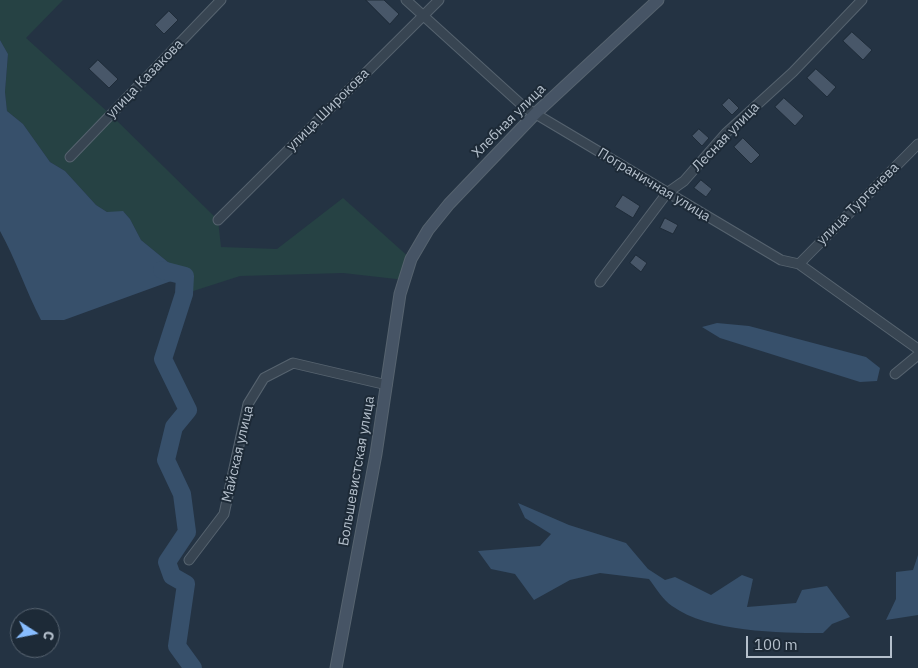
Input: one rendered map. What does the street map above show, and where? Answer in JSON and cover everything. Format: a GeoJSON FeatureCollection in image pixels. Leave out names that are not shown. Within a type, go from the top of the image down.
{"type":"FeatureCollection","features":[{"type":"Feature","properties":{"kind":"street","name":"улица Казакова"},"geometry":{"type":"LineString","coordinates":[[70,157],[220,0]]}},
{"type":"Feature","properties":{"kind":"street","name":"Пограничная улица"},"geometry":{"type":"LineString","coordinates":[[406,0],[524,107],[781,260],[799,264],[918,349]]}},
{"type":"Feature","properties":{"kind":"street","name":"улица Широкова"},"geometry":{"type":"LineString","coordinates":[[218,220],[438,0]]}},
{"type":"Feature","properties":{"kind":"street","name":"Хлебная улица"},"geometry":{"type":"LineString","coordinates":[[405,280],[411,259],[428,230],[449,204],[536,113],[658,0]]}},
{"type":"Feature","properties":{"kind":"street","name":"Лесная улица"},"geometry":{"type":"LineString","coordinates":[[600,282],[667,193],[684,181],[726,133],[793,72],[862,0]]}},
{"type":"Feature","properties":{"kind":"street","name":"улица Тургенева"},"geometry":{"type":"LineString","coordinates":[[799,264],[918,144]]}},
{"type":"Feature","properties":{"kind":"street","name":"Большевистская улица"},"geometry":{"type":"LineString","coordinates":[[336,668],[376,454],[400,294],[405,280]]}},
{"type":"Feature","properties":{"kind":"street"},"geometry":{"type":"LineString","coordinates":[[895,374],[918,355]]}},
{"type":"Feature","properties":{"kind":"street","name":"Майская улица"},"geometry":{"type":"LineString","coordinates":[[189,560],[224,514],[248,404],[264,378],[293,363],[387,385]]}},
{"type":"Feature","properties":{"kind":"green space"},"geometry":{"type":"Polygon","coordinates":[[[0,0],[63,0],[26,38],[111,115],[218,220],[221,247],[277,249],[343,198],[411,259],[405,280],[343,273],[240,276],[184,294],[185,276],[141,240],[124,212],[107,212],[96,205],[65,171],[50,162],[23,124],[7,111],[5,92],[8,54],[0,40],[0,0]]]}},
{"type":"Feature","properties":{"kind":"water"},"geometry":{"type":"Polygon","coordinates":[[[0,40],[8,54],[5,92],[7,111],[23,124],[50,162],[65,171],[96,205],[107,212],[123,211],[130,219],[141,240],[185,276],[64,320],[41,320],[0,231],[0,40]]]}},
{"type":"Feature","properties":{"kind":"water"},"geometry":{"type":"Polygon","coordinates":[[[717,323],[749,326],[866,357],[880,368],[877,381],[860,382],[720,338],[702,327],[717,323]]]}},
{"type":"Feature","properties":{"kind":"water"},"geometry":{"type":"Polygon","coordinates":[[[518,503],[569,525],[626,543],[648,569],[665,580],[675,577],[711,595],[742,575],[753,579],[747,607],[796,603],[802,590],[827,586],[850,617],[832,624],[823,633],[765,631],[724,626],[687,615],[672,606],[649,579],[600,573],[570,580],[534,600],[515,574],[491,569],[478,551],[540,546],[551,534],[525,518],[518,503]]]}},
{"type":"Feature","properties":{"kind":"water"},"geometry":{"type":"Polygon","coordinates":[[[918,555],[918,615],[886,620],[896,599],[896,572],[913,570],[918,555]]]}},
{"type":"Feature","properties":{"kind":"building"},"geometry":{"type":"Polygon","coordinates":[[[366,0],[384,0],[399,14],[390,24],[366,0]]]}},
{"type":"Feature","properties":{"kind":"building"},"geometry":{"type":"Polygon","coordinates":[[[169,11],[178,20],[164,34],[155,25],[169,11]]]}},
{"type":"Feature","properties":{"kind":"building"},"geometry":{"type":"Polygon","coordinates":[[[852,32],[872,50],[863,60],[843,41],[852,32]]]}},
{"type":"Feature","properties":{"kind":"building"},"geometry":{"type":"Polygon","coordinates":[[[98,60],[118,79],[109,88],[89,69],[98,60]]]}},
{"type":"Feature","properties":{"kind":"building"},"geometry":{"type":"Polygon","coordinates":[[[816,69],[836,87],[827,97],[807,78],[816,69]]]}},
{"type":"Feature","properties":{"kind":"building"},"geometry":{"type":"Polygon","coordinates":[[[729,98],[739,108],[732,115],[722,105],[729,98]]]}},
{"type":"Feature","properties":{"kind":"building"},"geometry":{"type":"Polygon","coordinates":[[[784,98],[804,116],[795,126],[775,107],[784,98]]]}},
{"type":"Feature","properties":{"kind":"building"},"geometry":{"type":"Polygon","coordinates":[[[699,129],[709,138],[702,146],[692,136],[699,129]]]}},
{"type":"Feature","properties":{"kind":"building"},"geometry":{"type":"Polygon","coordinates":[[[743,138],[760,155],[751,164],[734,147],[743,138]]]}},
{"type":"Feature","properties":{"kind":"building"},"geometry":{"type":"Polygon","coordinates":[[[701,180],[712,189],[706,197],[694,188],[701,180]]]}},
{"type":"Feature","properties":{"kind":"building"},"geometry":{"type":"Polygon","coordinates":[[[623,195],[640,206],[633,218],[615,207],[623,195]]]}},
{"type":"Feature","properties":{"kind":"building"},"geometry":{"type":"Polygon","coordinates":[[[665,218],[678,225],[673,234],[660,228],[665,218]]]}},
{"type":"Feature","properties":{"kind":"building"},"geometry":{"type":"Polygon","coordinates":[[[636,255],[647,263],[641,272],[630,263],[636,255]]]}},
{"type":"Feature","properties":{"kind":"waterway"},"geometry":{"type":"LineString","coordinates":[[162,270],[185,276],[184,294],[163,359],[188,410],[174,427],[166,460],[182,494],[187,532],[167,562],[172,576],[186,584],[177,646],[193,668]]}}]}
